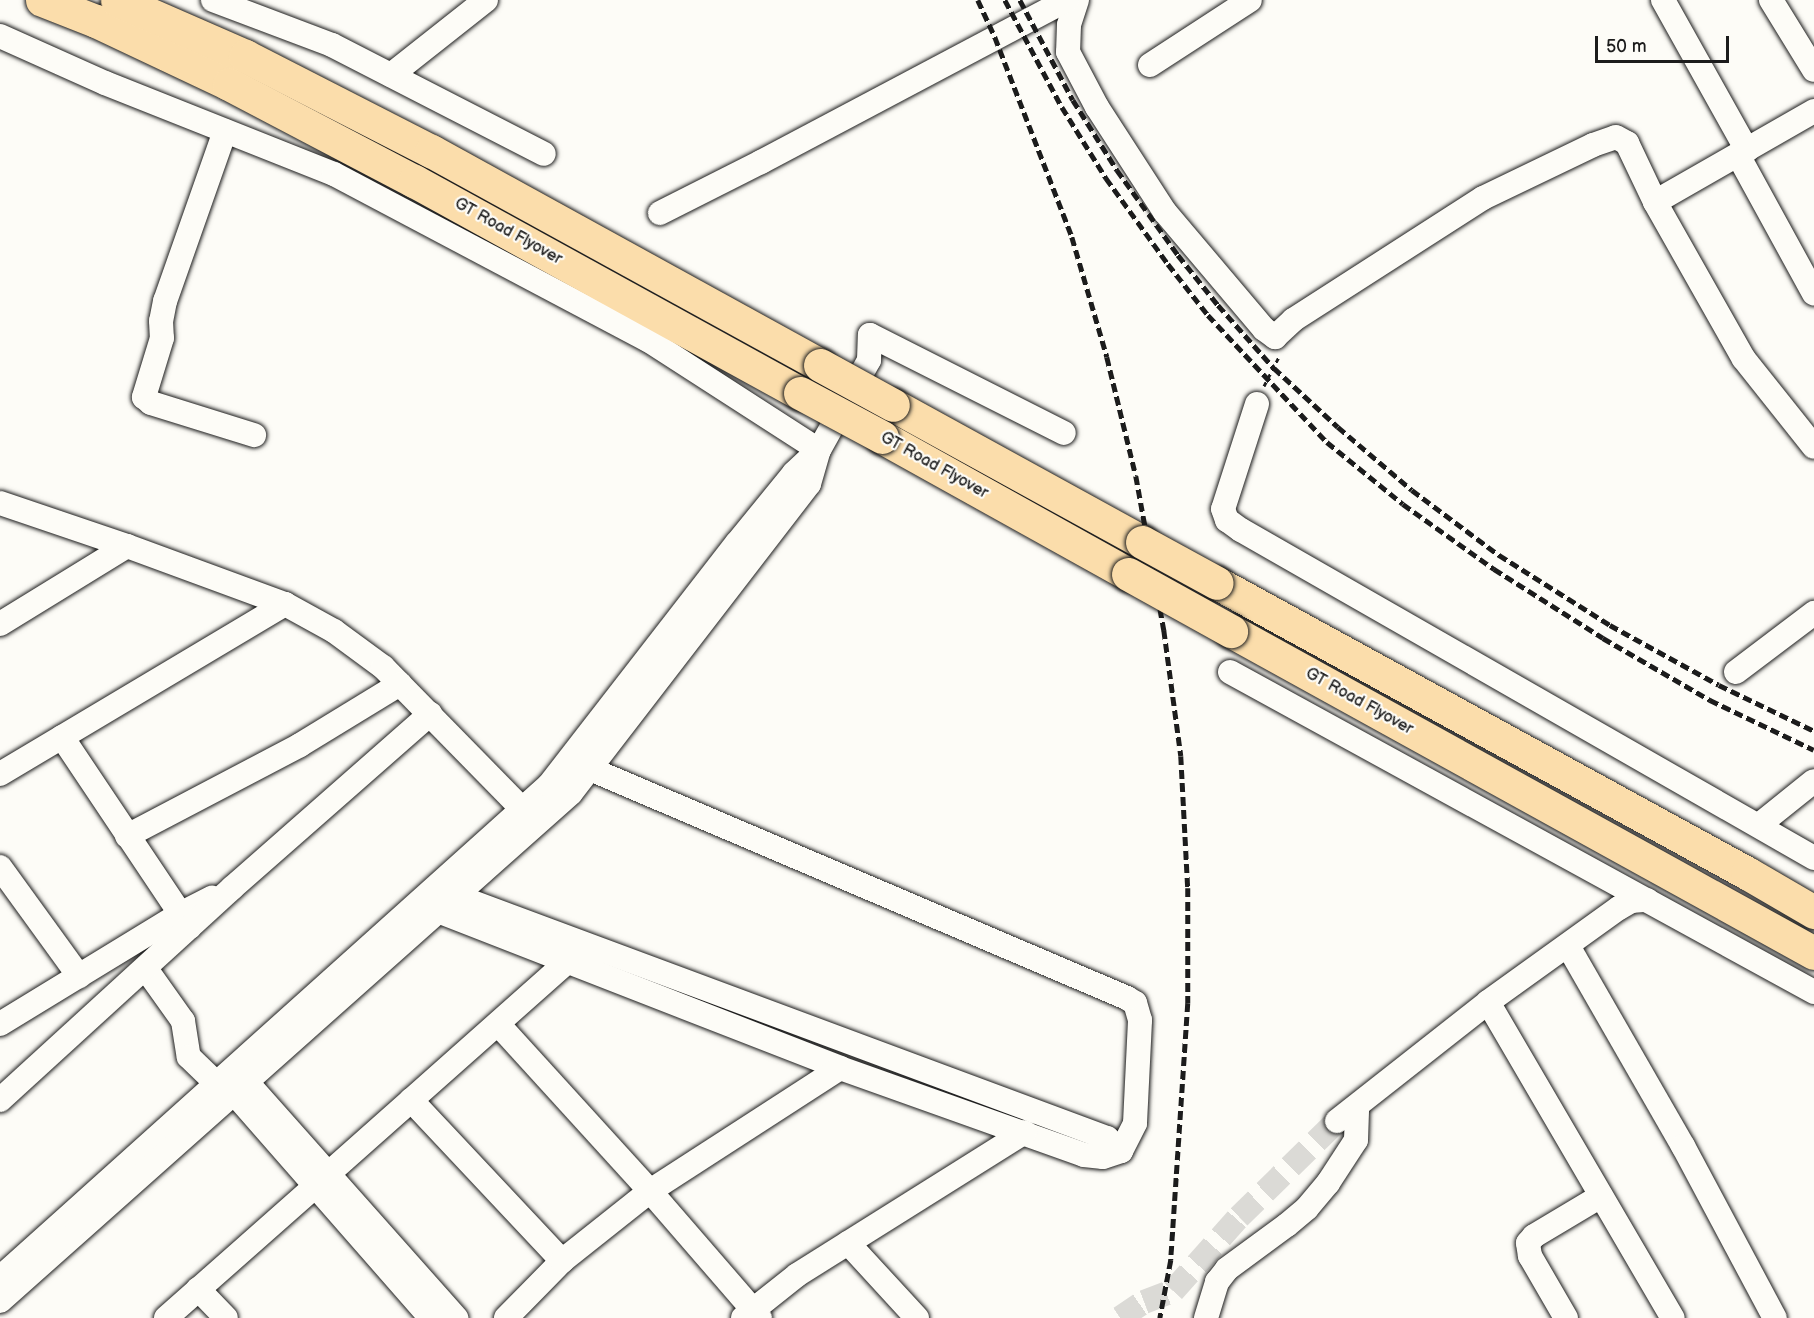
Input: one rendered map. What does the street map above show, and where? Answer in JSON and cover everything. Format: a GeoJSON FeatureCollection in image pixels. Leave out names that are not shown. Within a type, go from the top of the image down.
{"type":"FeatureCollection","features":[{"type":"Feature","properties":{"kind":"highway","name":"GT Road Flyover"},"geometry":{"type":"LineString","coordinates":[[42,0],[96,21],[229,84],[414,181],[882,437],[1814,953]]}},
{"type":"Feature","properties":{"kind":"highway","name":"GT Road Flyover"},"geometry":{"type":"LineString","coordinates":[[117,0],[245,56],[431,151],[1747,873],[1814,912]]}},
{"type":"Feature","properties":{"kind":"street"},"geometry":{"type":"LineString","coordinates":[[213,0],[333,45],[544,154]]}},
{"type":"Feature","properties":{"kind":"street"},"geometry":{"type":"LineString","coordinates":[[391,75],[486,0]]}},
{"type":"Feature","properties":{"kind":"street"},"geometry":{"type":"LineString","coordinates":[[660,213],[1066,0]]}},
{"type":"Feature","properties":{"kind":"street"},"geometry":{"type":"LineString","coordinates":[[1077,0],[1069,25],[1068,52],[1097,107],[1165,212],[1264,329],[1275,337],[1293,320],[1483,198],[1612,137],[1623,139],[1655,202],[1744,359],[1814,447]]}},
{"type":"Feature","properties":{"kind":"street"},"geometry":{"type":"LineString","coordinates":[[1150,65],[1250,0]]}},
{"type":"Feature","properties":{"kind":"street"},"geometry":{"type":"LineString","coordinates":[[1662,0],[1743,152],[1814,294]]}},
{"type":"Feature","properties":{"kind":"street"},"geometry":{"type":"LineString","coordinates":[[1771,0],[1814,70]]}},
{"type":"Feature","properties":{"kind":"street"},"geometry":{"type":"LineString","coordinates":[[0,36],[105,83],[334,174],[648,340],[819,450]]}},
{"type":"Feature","properties":{"kind":"street"},"geometry":{"type":"LineString","coordinates":[[1655,202],[1814,111]]}},
{"type":"Feature","properties":{"kind":"street"},"geometry":{"type":"LineString","coordinates":[[232,134],[176,316],[162,338],[144,392],[146,400],[254,435]]}},
{"type":"Feature","properties":{"kind":"street"},"geometry":{"type":"LineString","coordinates":[[0,1301],[231,1082],[530,817],[571,793],[809,484],[819,450],[869,360],[870,335],[1064,433]]}},
{"type":"Feature","properties":{"kind":"street"},"geometry":{"type":"LineString","coordinates":[[1257,404],[1223,509],[1227,520],[1240,530],[1814,858]]}},
{"type":"Feature","properties":{"kind":"street"},"geometry":{"type":"LineString","coordinates":[[0,1278],[231,1082],[447,904],[530,817],[549,785],[794,473],[819,450]]}},
{"type":"Feature","properties":{"kind":"street"},"geometry":{"type":"LineString","coordinates":[[0,503],[128,546],[285,604],[334,631],[384,667],[530,817]]}},
{"type":"Feature","properties":{"kind":"street"},"geometry":{"type":"LineString","coordinates":[[0,624],[128,546]]}},
{"type":"Feature","properties":{"kind":"street"},"geometry":{"type":"LineString","coordinates":[[0,774],[285,604]]}},
{"type":"Feature","properties":{"kind":"street"},"geometry":{"type":"LineString","coordinates":[[1736,672],[1814,613]]}},
{"type":"Feature","properties":{"kind":"street"},"geometry":{"type":"LineString","coordinates":[[1230,672],[1814,992]]}},
{"type":"Feature","properties":{"kind":"street"},"geometry":{"type":"LineString","coordinates":[[127,836],[300,745],[400,684]]}},
{"type":"Feature","properties":{"kind":"street"},"geometry":{"type":"LineString","coordinates":[[0,1024],[80,976],[186,921],[232,888],[430,714]]}},
{"type":"Feature","properties":{"kind":"street"},"geometry":{"type":"LineString","coordinates":[[62,737],[186,921]]}},
{"type":"Feature","properties":{"kind":"street"},"geometry":{"type":"LineString","coordinates":[[447,904],[567,962],[840,1068],[1025,1132],[1084,1155],[1103,1157],[1121,1151],[1135,1123],[1140,1032],[1139,1012],[1127,998],[590,769]]}},
{"type":"Feature","properties":{"kind":"street"},"geometry":{"type":"LineString","coordinates":[[1759,825],[1814,781]]}},
{"type":"Feature","properties":{"kind":"street"},"geometry":{"type":"LineString","coordinates":[[0,867],[80,976]]}},
{"type":"Feature","properties":{"kind":"street"},"geometry":{"type":"LineString","coordinates":[[1337,1121],[1488,1002],[1569,946],[1618,908],[1631,901],[1647,900]]}},
{"type":"Feature","properties":{"kind":"street"},"geometry":{"type":"LineString","coordinates":[[447,904],[1107,1138],[1121,1151]]}},
{"type":"Feature","properties":{"kind":"street"},"geometry":{"type":"LineString","coordinates":[[0,1100],[146,969],[186,921]]}},
{"type":"Feature","properties":{"kind":"street"},"geometry":{"type":"LineString","coordinates":[[1569,946],[1683,1146],[1775,1318]]}},
{"type":"Feature","properties":{"kind":"street"},"geometry":{"type":"LineString","coordinates":[[166,1318],[567,962]]}},
{"type":"Feature","properties":{"kind":"street"},"geometry":{"type":"LineString","coordinates":[[146,969],[183,1022],[189,1057],[231,1082],[456,1318]]}},
{"type":"Feature","properties":{"kind":"street"},"geometry":{"type":"LineString","coordinates":[[1488,1002],[1673,1318]]}},
{"type":"Feature","properties":{"kind":"street"},"geometry":{"type":"LineString","coordinates":[[498,1024],[650,1191],[752,1315],[797,1275],[1025,1132]]}},
{"type":"Feature","properties":{"kind":"street"},"geometry":{"type":"LineString","coordinates":[[506,1318],[562,1261],[650,1191],[840,1068]]}},
{"type":"Feature","properties":{"kind":"street"},"geometry":{"type":"LineString","coordinates":[[411,1100],[562,1261]]}},
{"type":"Feature","properties":{"kind":"street"},"geometry":{"type":"LineString","coordinates":[[1206,1318],[1217,1282],[1227,1269],[1294,1219],[1329,1183],[1356,1140],[1357,1106]]}},
{"type":"Feature","properties":{"kind":"street"},"geometry":{"type":"LineString","coordinates":[[322,1180],[431,1318]]}},
{"type":"Feature","properties":{"kind":"street"},"geometry":{"type":"LineString","coordinates":[[1566,1318],[1530,1256],[1528,1243],[1534,1236],[1601,1196]]}},
{"type":"Feature","properties":{"kind":"street"},"geometry":{"type":"LineString","coordinates":[[848,1243],[917,1318]]}},
{"type":"Feature","properties":{"kind":"street"},"geometry":{"type":"LineString","coordinates":[[198,1290],[226,1318]]}},
{"type":"Feature","properties":{"kind":"path"},"geometry":{"type":"LineString","coordinates":[[1257,404],[1280,354],[1281,347],[1275,337]]}},
{"type":"Feature","properties":{"kind":"tunnel"},"geometry":{"type":"LineString","coordinates":[[1120,1318],[1144,1302],[1173,1291],[1239,1217],[1337,1121]]}},
{"type":"Feature","properties":{"kind":"railway"},"geometry":{"type":"LineString","coordinates":[[978,0],[995,37],[1072,237],[1107,357],[1136,476],[1164,630],[1181,756],[1188,888],[1188,1003],[1171,1260],[1160,1318]]}},
{"type":"Feature","properties":{"kind":"railway"},"geometry":{"type":"LineString","coordinates":[[1005,0],[1062,107],[1106,178],[1168,264],[1208,315],[1327,442],[1403,504],[1494,569],[1603,638],[1710,700],[1814,750]]}},
{"type":"Feature","properties":{"kind":"railway"},"geometry":{"type":"LineString","coordinates":[[1020,0],[1073,100],[1117,170],[1178,255],[1218,305],[1274,368],[1338,427],[1412,490],[1499,555],[1610,625],[1719,685],[1814,731]]}}]}
